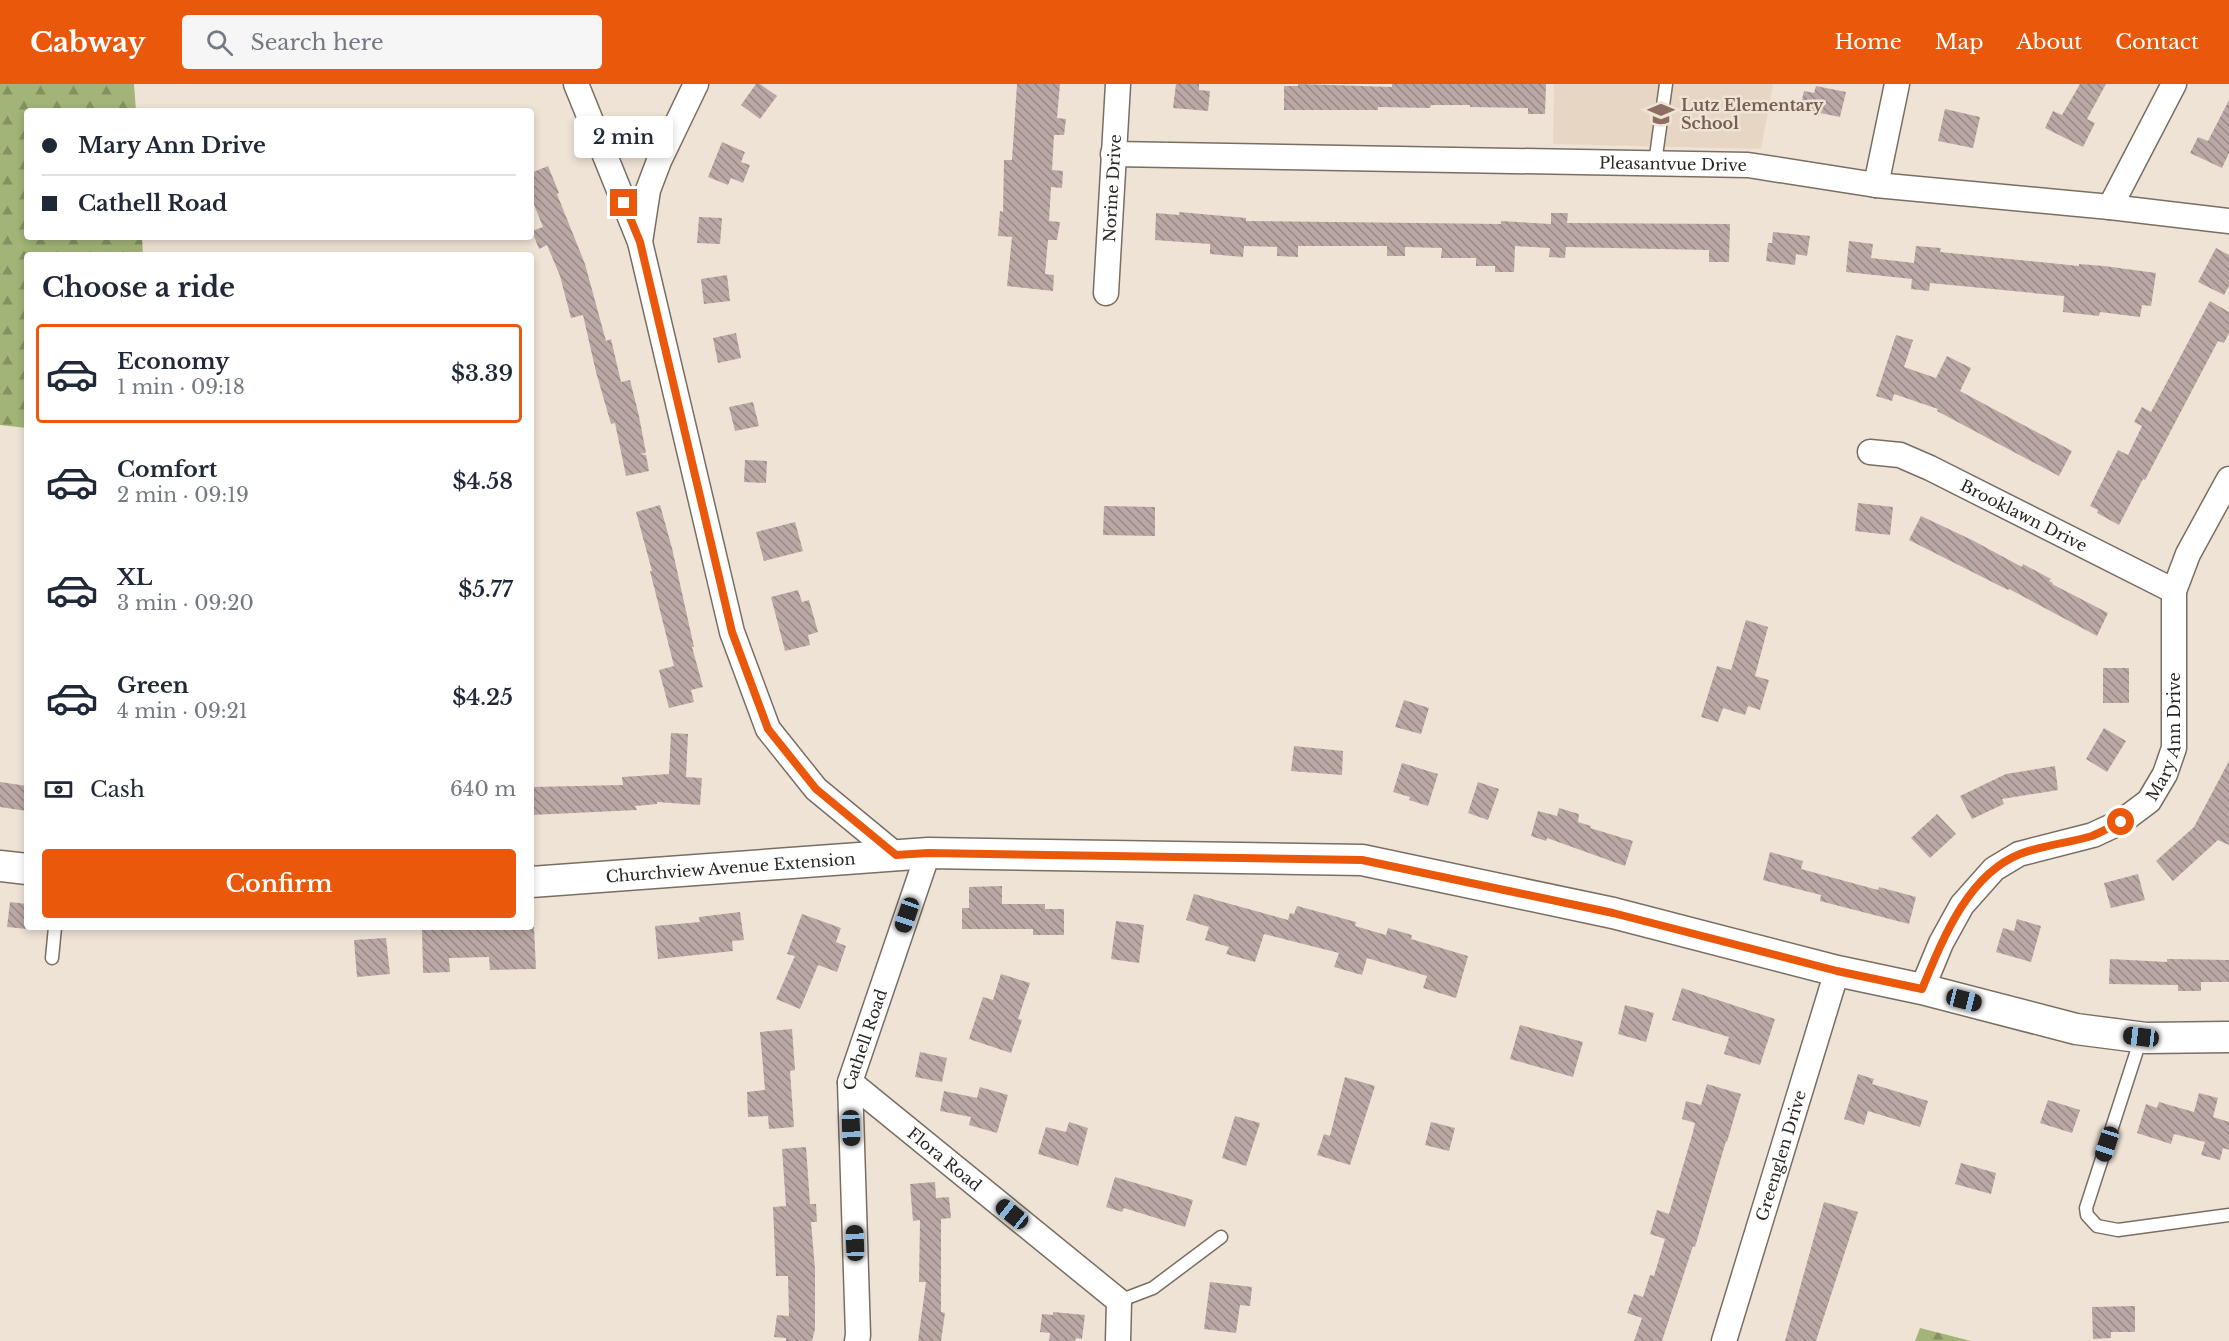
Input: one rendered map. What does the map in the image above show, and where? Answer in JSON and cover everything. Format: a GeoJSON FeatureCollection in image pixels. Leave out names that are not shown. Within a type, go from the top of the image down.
{"type":"FeatureCollection","features":[{"type":"Feature","properties":{"kind":"street"},"geometry":{"type":"LineString","coordinates":[[576,84],[640,242],[732,632],[768,729],[816,789],[896,855]]}},
{"type":"Feature","properties":{"kind":"street"},"geometry":{"type":"LineString","coordinates":[[640,242],[648,190],[658,160],[696,84]]}},
{"type":"Feature","properties":{"kind":"street","name":"Norine Drive"},"geometry":{"type":"LineString","coordinates":[[1106,293],[1118,84]]}},
{"type":"Feature","properties":{"kind":"street"},"geometry":{"type":"LineString","coordinates":[[1876,185],[1898,84]]}},
{"type":"Feature","properties":{"kind":"street"},"geometry":{"type":"LineString","coordinates":[[2110,207],[2174,84]]}},
{"type":"Feature","properties":{"kind":"street","name":"Pleasantvue Drive"},"geometry":{"type":"LineString","coordinates":[[1113,154],[1748,165],[1876,185],[2110,207],[2229,221]]}},
{"type":"Feature","properties":{"kind":"street","name":"Brooklawn Drive"},"geometry":{"type":"LineString","coordinates":[[1870,452],[1900,455],[1930,468],[2174,591]]}},
{"type":"Feature","properties":{"kind":"street","name":"Mary Ann Drive"},"geometry":{"type":"LineString","coordinates":[[1922,989],[1941,943],[1962,905],[1994,869],[2019,854],[2093,835],[2121,822],[2149,801],[2165,774],[2174,748],[2174,591],[2188,554],[2229,479]]}},
{"type":"Feature","properties":{"kind":"street","name":"Churchview Avenue Extension"},"geometry":{"type":"LineString","coordinates":[[534,882],[928,853],[1362,860],[1613,913],[1837,971],[1922,989],[2076,1029],[2141,1037],[2229,1037]]}},
{"type":"Feature","properties":{"kind":"street","name":"Cathell Road"},"geometry":{"type":"LineString","coordinates":[[857,1341],[850,1082],[928,853]]}},
{"type":"Feature","properties":{"kind":"street"},"geometry":{"type":"LineString","coordinates":[[0,866],[24,869]]}},
{"type":"Feature","properties":{"kind":"street","name":"Greenglen Drive"},"geometry":{"type":"LineString","coordinates":[[1724,1341],[1837,971]]}},
{"type":"Feature","properties":{"kind":"street","name":"Flora Road"},"geometry":{"type":"LineString","coordinates":[[850,1082],[1119,1301]]}},
{"type":"Feature","properties":{"kind":"street"},"geometry":{"type":"LineString","coordinates":[[1118,1341],[1119,1301]]}},
{"type":"Feature","properties":{"kind":"lane"},"geometry":{"type":"LineString","coordinates":[[1655,163],[1666,84]]}},
{"type":"Feature","properties":{"kind":"lane"},"geometry":{"type":"LineString","coordinates":[[52,958],[55,930]]}},
{"type":"Feature","properties":{"kind":"lane"},"geometry":{"type":"LineString","coordinates":[[2141,1037],[2086,1208],[2087,1215],[2097,1226],[2118,1230],[2229,1215]]}},
{"type":"Feature","properties":{"kind":"lane"},"geometry":{"type":"LineString","coordinates":[[1119,1301],[1153,1288],[1221,1237]]}},
{"type":"Feature","properties":{"kind":"shaded area","name":"Lutz Elementary School"},"geometry":{"type":"Polygon","coordinates":[[[1554,84],[1773,84],[1761,149],[1553,144],[1554,84]]]}},
{"type":"Feature","properties":{"kind":"green space"},"geometry":{"type":"Polygon","coordinates":[[[0,84],[134,84],[136,108],[24,108],[24,240],[142,240],[143,252],[24,252],[24,428],[0,425],[0,84]]]}},
{"type":"Feature","properties":{"kind":"green space"},"geometry":{"type":"Polygon","coordinates":[[[1920,1328],[1971,1341],[1915,1341],[1920,1328]]]}},
{"type":"Feature","properties":{"kind":"building"},"geometry":{"type":"Polygon","coordinates":[[[756,84],[760,84],[777,96],[760,119],[741,105],[756,84]]]}},
{"type":"Feature","properties":{"kind":"building"},"geometry":{"type":"Polygon","coordinates":[[[1017,84],[1060,84],[1057,118],[1066,119],[1064,135],[1054,135],[1052,170],[1063,171],[1062,188],[1051,187],[1049,221],[1060,222],[1057,240],[1048,240],[1045,274],[1054,275],[1053,291],[1007,286],[1012,237],[998,236],[1000,211],[1003,212],[1004,160],[1012,160],[1017,84]]]}},
{"type":"Feature","properties":{"kind":"building"},"geometry":{"type":"Polygon","coordinates":[[[1176,84],[1199,84],[1199,90],[1210,91],[1208,111],[1173,108],[1176,84]]]}},
{"type":"Feature","properties":{"kind":"building"},"geometry":{"type":"Polygon","coordinates":[[[1298,84],[1392,87],[1392,84],[1546,84],[1545,114],[1528,114],[1528,108],[1470,107],[1470,105],[1431,105],[1430,108],[1378,107],[1378,110],[1284,110],[1284,86],[1298,86],[1298,84]]]}},
{"type":"Feature","properties":{"kind":"building"},"geometry":{"type":"Polygon","coordinates":[[[2080,84],[2106,84],[2087,119],[2095,123],[2083,147],[2045,128],[2053,111],[2062,115],[2080,84]]]}},
{"type":"Feature","properties":{"kind":"building"},"geometry":{"type":"Polygon","coordinates":[[[1816,86],[1846,92],[1840,117],[1800,109],[1804,91],[1814,93],[1816,86]]]}},
{"type":"Feature","properties":{"kind":"building"},"geometry":{"type":"Polygon","coordinates":[[[2229,100],[2229,153],[2222,168],[2190,153],[2198,137],[2208,141],[2229,100]]]}},
{"type":"Feature","properties":{"kind":"building"},"geometry":{"type":"Polygon","coordinates":[[[1945,109],[1980,117],[1973,148],[1938,141],[1945,109]]]}},
{"type":"Feature","properties":{"kind":"building"},"geometry":{"type":"Polygon","coordinates":[[[722,142],[745,152],[741,162],[750,165],[743,183],[731,178],[728,185],[708,177],[722,142]]]}},
{"type":"Feature","properties":{"kind":"building"},"geometry":{"type":"Polygon","coordinates":[[[548,166],[559,193],[557,194],[585,264],[606,341],[611,339],[621,382],[630,380],[646,453],[639,454],[646,455],[649,471],[626,476],[615,423],[611,424],[583,315],[571,318],[560,276],[547,245],[539,249],[534,236],[534,230],[543,227],[534,204],[534,172],[548,166]]]}},
{"type":"Feature","properties":{"kind":"building"},"geometry":{"type":"Polygon","coordinates":[[[1179,212],[1246,218],[1246,221],[1501,224],[1501,221],[1551,224],[1551,213],[1568,213],[1567,223],[1730,224],[1729,262],[1709,262],[1709,250],[1566,247],[1565,258],[1549,257],[1550,248],[1515,246],[1514,272],[1495,272],[1495,266],[1476,266],[1476,258],[1441,258],[1442,248],[1405,247],[1405,256],[1387,256],[1387,246],[1298,246],[1298,257],[1277,256],[1277,247],[1244,246],[1243,257],[1210,254],[1210,244],[1155,240],[1156,213],[1179,215],[1179,212]]]}},
{"type":"Feature","properties":{"kind":"building"},"geometry":{"type":"Polygon","coordinates":[[[699,217],[722,218],[720,244],[697,243],[699,217]]]}},
{"type":"Feature","properties":{"kind":"building"},"geometry":{"type":"Polygon","coordinates":[[[1773,232],[1810,236],[1807,256],[1796,254],[1795,265],[1766,261],[1768,243],[1772,243],[1773,232]]]}},
{"type":"Feature","properties":{"kind":"building"},"geometry":{"type":"Polygon","coordinates":[[[1849,241],[1873,244],[1871,258],[1914,263],[1916,246],[1941,248],[1940,252],[2079,266],[2079,264],[2104,266],[2156,273],[2151,306],[2142,305],[2140,317],[2100,312],[2099,316],[2063,312],[2064,296],[1930,283],[1929,291],[1911,289],[1912,279],[1846,272],[1849,241]]]}},
{"type":"Feature","properties":{"kind":"building"},"geometry":{"type":"Polygon","coordinates":[[[2216,248],[2229,255],[2229,286],[2224,295],[2198,282],[2216,248]]]}},
{"type":"Feature","properties":{"kind":"building"},"geometry":{"type":"Polygon","coordinates":[[[727,275],[730,301],[704,304],[701,279],[727,275]]]}},
{"type":"Feature","properties":{"kind":"building"},"geometry":{"type":"Polygon","coordinates":[[[2210,301],[2229,312],[2229,333],[2224,343],[2218,341],[2119,525],[2097,513],[2098,510],[2090,506],[2118,450],[2128,455],[2142,426],[2134,422],[2142,407],[2151,412],[2210,301]]]}},
{"type":"Feature","properties":{"kind":"building"},"geometry":{"type":"Polygon","coordinates":[[[736,333],[741,358],[718,363],[713,338],[736,333]]]}},
{"type":"Feature","properties":{"kind":"building"},"geometry":{"type":"Polygon","coordinates":[[[1896,335],[1913,340],[1904,367],[1936,378],[1947,356],[1971,368],[1960,391],[2072,451],[2059,476],[1937,411],[1938,409],[1894,394],[1892,401],[1876,396],[1896,335]]]}},
{"type":"Feature","properties":{"kind":"building"},"geometry":{"type":"Polygon","coordinates":[[[753,402],[759,426],[735,431],[729,407],[753,402]]]}},
{"type":"Feature","properties":{"kind":"building"},"geometry":{"type":"Polygon","coordinates":[[[745,460],[767,461],[766,483],[744,482],[745,460]]]}},
{"type":"Feature","properties":{"kind":"building"},"geometry":{"type":"Polygon","coordinates":[[[1858,503],[1893,507],[1890,535],[1855,531],[1858,503]]]}},
{"type":"Feature","properties":{"kind":"building"},"geometry":{"type":"Polygon","coordinates":[[[660,505],[703,687],[691,690],[694,702],[669,708],[659,670],[674,666],[636,512],[660,505]]]}},
{"type":"Feature","properties":{"kind":"building"},"geometry":{"type":"Polygon","coordinates":[[[1104,506],[1155,507],[1155,536],[1103,535],[1104,506]]]}},
{"type":"Feature","properties":{"kind":"building"},"geometry":{"type":"Polygon","coordinates":[[[1921,516],[2022,567],[2023,564],[2051,579],[2049,581],[2052,584],[2108,613],[2097,636],[2009,589],[1909,540],[1921,516]]]}},
{"type":"Feature","properties":{"kind":"building"},"geometry":{"type":"Polygon","coordinates":[[[795,522],[803,551],[764,561],[756,532],[795,522]]]}},
{"type":"Feature","properties":{"kind":"building"},"geometry":{"type":"Polygon","coordinates":[[[798,590],[802,602],[809,600],[818,632],[808,635],[810,645],[785,651],[771,597],[798,590]]]}},
{"type":"Feature","properties":{"kind":"building"},"geometry":{"type":"Polygon","coordinates":[[[1746,620],[1768,627],[1755,676],[1769,680],[1760,710],[1748,706],[1745,715],[1723,708],[1718,722],[1701,717],[1717,666],[1731,670],[1746,620]]]}},
{"type":"Feature","properties":{"kind":"building"},"geometry":{"type":"Polygon","coordinates":[[[2103,668],[2129,668],[2129,703],[2103,703],[2103,668]]]}},
{"type":"Feature","properties":{"kind":"building"},"geometry":{"type":"Polygon","coordinates":[[[1404,700],[1429,708],[1421,734],[1395,727],[1404,700]]]}},
{"type":"Feature","properties":{"kind":"building"},"geometry":{"type":"Polygon","coordinates":[[[2104,728],[2126,741],[2107,772],[2086,759],[2104,728]]]}},
{"type":"Feature","properties":{"kind":"building"},"geometry":{"type":"Polygon","coordinates":[[[671,733],[688,734],[686,777],[702,778],[700,805],[657,802],[657,804],[635,806],[637,810],[534,815],[534,787],[623,785],[622,777],[669,774],[671,733]]]}},
{"type":"Feature","properties":{"kind":"building"},"geometry":{"type":"Polygon","coordinates":[[[1294,746],[1343,751],[1342,775],[1291,771],[1294,746]]]}},
{"type":"Feature","properties":{"kind":"building"},"geometry":{"type":"Polygon","coordinates":[[[2229,761],[2229,845],[2218,840],[2173,881],[2156,861],[2194,827],[2229,761]]]}},
{"type":"Feature","properties":{"kind":"building"},"geometry":{"type":"Polygon","coordinates":[[[1402,763],[1438,774],[1428,806],[1393,792],[1402,763]]]}},
{"type":"Feature","properties":{"kind":"building"},"geometry":{"type":"Polygon","coordinates":[[[2055,766],[2058,790],[2002,799],[2004,804],[1972,819],[1960,796],[2006,774],[2055,766]]]}},
{"type":"Feature","properties":{"kind":"building"},"geometry":{"type":"Polygon","coordinates":[[[0,782],[24,786],[24,811],[0,807],[0,782]]]}},
{"type":"Feature","properties":{"kind":"building"},"geometry":{"type":"Polygon","coordinates":[[[1478,782],[1499,789],[1488,820],[1468,813],[1478,782]]]}},
{"type":"Feature","properties":{"kind":"building"},"geometry":{"type":"Polygon","coordinates":[[[1559,808],[1579,814],[1578,822],[1591,826],[1590,828],[1633,841],[1625,866],[1547,838],[1546,841],[1531,836],[1538,811],[1557,816],[1559,808]]]}},
{"type":"Feature","properties":{"kind":"building"},"geometry":{"type":"Polygon","coordinates":[[[1937,814],[1956,834],[1930,858],[1911,838],[1937,814]]]}},
{"type":"Feature","properties":{"kind":"building"},"geometry":{"type":"Polygon","coordinates":[[[1770,852],[1803,861],[1801,869],[1878,890],[1879,887],[1916,897],[1909,924],[1820,901],[1821,895],[1763,880],[1770,852]]]}},
{"type":"Feature","properties":{"kind":"building"},"geometry":{"type":"Polygon","coordinates":[[[2138,874],[2145,900],[2111,908],[2104,883],[2138,874]]]}},
{"type":"Feature","properties":{"kind":"building"},"geometry":{"type":"Polygon","coordinates":[[[1002,886],[1002,904],[1045,904],[1045,909],[1064,909],[1064,935],[1033,935],[1033,929],[962,929],[962,908],[969,908],[969,887],[1002,886]]]}},
{"type":"Feature","properties":{"kind":"building"},"geometry":{"type":"Polygon","coordinates":[[[1194,894],[1288,920],[1290,913],[1294,914],[1297,906],[1356,922],[1355,926],[1386,935],[1388,928],[1412,935],[1411,939],[1468,956],[1456,998],[1423,988],[1427,976],[1367,958],[1362,975],[1334,967],[1339,953],[1264,934],[1255,962],[1226,954],[1229,947],[1205,940],[1209,927],[1186,920],[1194,894]]]}},
{"type":"Feature","properties":{"kind":"building"},"geometry":{"type":"Polygon","coordinates":[[[10,902],[24,904],[24,929],[7,927],[10,902]]]}},
{"type":"Feature","properties":{"kind":"building"},"geometry":{"type":"Polygon","coordinates":[[[740,912],[744,940],[732,941],[733,951],[658,959],[655,926],[700,922],[699,917],[740,912]]]}},
{"type":"Feature","properties":{"kind":"building"},"geometry":{"type":"Polygon","coordinates":[[[802,914],[841,928],[836,942],[846,946],[837,972],[818,965],[800,1009],[776,999],[795,956],[787,954],[802,914]]]}},
{"type":"Feature","properties":{"kind":"building"},"geometry":{"type":"Polygon","coordinates":[[[2017,919],[2041,926],[2031,962],[1996,952],[2003,928],[2014,931],[2017,919]]]}},
{"type":"Feature","properties":{"kind":"building"},"geometry":{"type":"Polygon","coordinates":[[[1116,921],[1144,925],[1139,963],[1111,959],[1116,921]]]}},
{"type":"Feature","properties":{"kind":"building"},"geometry":{"type":"Polygon","coordinates":[[[534,927],[536,969],[490,970],[489,957],[449,958],[450,972],[423,973],[422,930],[534,930],[534,927]]]}},
{"type":"Feature","properties":{"kind":"building"},"geometry":{"type":"Polygon","coordinates":[[[386,938],[390,974],[357,977],[354,940],[386,938]]]}},
{"type":"Feature","properties":{"kind":"building"},"geometry":{"type":"Polygon","coordinates":[[[2110,959],[2167,962],[2167,959],[2229,960],[2229,982],[2201,982],[2201,991],[2178,991],[2178,985],[2109,984],[2110,959]]]}},
{"type":"Feature","properties":{"kind":"building"},"geometry":{"type":"Polygon","coordinates":[[[1001,974],[1030,983],[1018,1019],[1022,1020],[1011,1053],[969,1039],[983,997],[993,1000],[1001,974]]]}},
{"type":"Feature","properties":{"kind":"building"},"geometry":{"type":"Polygon","coordinates":[[[1682,988],[1775,1019],[1760,1065],[1724,1054],[1729,1037],[1672,1020],[1682,988]]]}},
{"type":"Feature","properties":{"kind":"building"},"geometry":{"type":"Polygon","coordinates":[[[1625,1005],[1654,1013],[1646,1042],[1618,1034],[1625,1005]]]}},
{"type":"Feature","properties":{"kind":"building"},"geometry":{"type":"Polygon","coordinates":[[[1520,1025],[1583,1042],[1573,1077],[1510,1059],[1520,1025]]]}},
{"type":"Feature","properties":{"kind":"building"},"geometry":{"type":"Polygon","coordinates":[[[792,1029],[795,1070],[790,1071],[794,1127],[769,1129],[768,1116],[748,1117],[747,1092],[765,1090],[760,1032],[792,1029]]]}},
{"type":"Feature","properties":{"kind":"building"},"geometry":{"type":"Polygon","coordinates":[[[920,1052],[947,1058],[942,1082],[915,1077],[920,1052]]]}},
{"type":"Feature","properties":{"kind":"building"},"geometry":{"type":"Polygon","coordinates":[[[1858,1074],[1874,1079],[1872,1084],[1928,1101],[1920,1127],[1868,1111],[1864,1125],[1844,1119],[1858,1074]]]}},
{"type":"Feature","properties":{"kind":"building"},"geometry":{"type":"Polygon","coordinates":[[[1345,1077],[1375,1086],[1350,1165],[1317,1155],[1324,1134],[1330,1136],[1345,1077]]]}},
{"type":"Feature","properties":{"kind":"building"},"geometry":{"type":"Polygon","coordinates":[[[1707,1084],[1741,1094],[1695,1247],[1693,1246],[1662,1341],[1634,1341],[1642,1318],[1627,1313],[1634,1294],[1643,1297],[1650,1275],[1654,1276],[1665,1239],[1650,1234],[1657,1210],[1669,1214],[1695,1123],[1682,1119],[1686,1101],[1701,1105],[1707,1084]]]}},
{"type":"Feature","properties":{"kind":"building"},"geometry":{"type":"Polygon","coordinates":[[[980,1087],[1008,1095],[997,1133],[969,1125],[971,1117],[940,1111],[944,1091],[977,1098],[980,1087]]]}},
{"type":"Feature","properties":{"kind":"building"},"geometry":{"type":"Polygon","coordinates":[[[2199,1093],[2218,1098],[2213,1117],[2229,1122],[2229,1150],[2223,1148],[2220,1160],[2201,1155],[2205,1142],[2174,1134],[2171,1144],[2137,1133],[2146,1104],[2157,1108],[2159,1102],[2194,1112],[2199,1093]]]}},
{"type":"Feature","properties":{"kind":"building"},"geometry":{"type":"Polygon","coordinates":[[[2048,1100],[2080,1110],[2072,1133],[2040,1123],[2048,1100]]]}},
{"type":"Feature","properties":{"kind":"building"},"geometry":{"type":"Polygon","coordinates":[[[1235,1116],[1260,1123],[1246,1166],[1222,1158],[1235,1116]]]}},
{"type":"Feature","properties":{"kind":"building"},"geometry":{"type":"Polygon","coordinates":[[[1069,1122],[1088,1128],[1078,1166],[1038,1154],[1046,1127],[1066,1132],[1069,1122]]]}},
{"type":"Feature","properties":{"kind":"building"},"geometry":{"type":"Polygon","coordinates":[[[1431,1122],[1455,1128],[1449,1151],[1425,1145],[1431,1122]]]}},
{"type":"Feature","properties":{"kind":"building"},"geometry":{"type":"Polygon","coordinates":[[[806,1147],[810,1204],[816,1204],[817,1222],[811,1222],[815,1269],[815,1329],[812,1341],[786,1341],[786,1338],[774,1337],[777,1315],[789,1316],[788,1276],[776,1276],[773,1207],[786,1206],[782,1149],[806,1147]]]}},
{"type":"Feature","properties":{"kind":"building"},"geometry":{"type":"Polygon","coordinates":[[[1961,1163],[1996,1173],[1991,1194],[1955,1184],[1961,1163]]]}},
{"type":"Feature","properties":{"kind":"building"},"geometry":{"type":"Polygon","coordinates":[[[1115,1177],[1193,1200],[1185,1227],[1124,1208],[1122,1212],[1106,1207],[1115,1177]]]}},
{"type":"Feature","properties":{"kind":"building"},"geometry":{"type":"Polygon","coordinates":[[[935,1182],[936,1198],[949,1197],[951,1218],[941,1219],[941,1312],[945,1313],[941,1341],[918,1341],[926,1282],[919,1282],[920,1220],[913,1221],[910,1184],[935,1182]]]}},
{"type":"Feature","properties":{"kind":"building"},"geometry":{"type":"Polygon","coordinates":[[[1824,1202],[1858,1212],[1816,1341],[1785,1341],[1824,1202]]]}},
{"type":"Feature","properties":{"kind":"building"},"geometry":{"type":"Polygon","coordinates":[[[1210,1282],[1252,1287],[1250,1306],[1240,1305],[1236,1333],[1204,1329],[1210,1282]]]}},
{"type":"Feature","properties":{"kind":"building"},"geometry":{"type":"Polygon","coordinates":[[[2135,1306],[2135,1332],[2111,1332],[2111,1338],[2093,1339],[2092,1307],[2135,1306]]]}},
{"type":"Feature","properties":{"kind":"building"},"geometry":{"type":"Polygon","coordinates":[[[1053,1312],[1085,1315],[1082,1339],[1049,1341],[1050,1333],[1040,1332],[1042,1314],[1053,1315],[1053,1312]]]}},
{"type":"Feature","properties":{"kind":"place","name":"Lutz Elementary School"},"geometry":{"type":"Point","coordinates":[1661,114]}},
{"type":"Feature","properties":{"kind":"route"},"geometry":{"type":"LineString","coordinates":[[624,203],[640,242],[732,632],[768,729],[816,789],[896,855],[928,853],[1362,860],[1613,913],[1837,971],[1922,989],[1941,943],[1962,905],[1994,869],[2019,854],[2093,835],[2121,822]]}}]}
